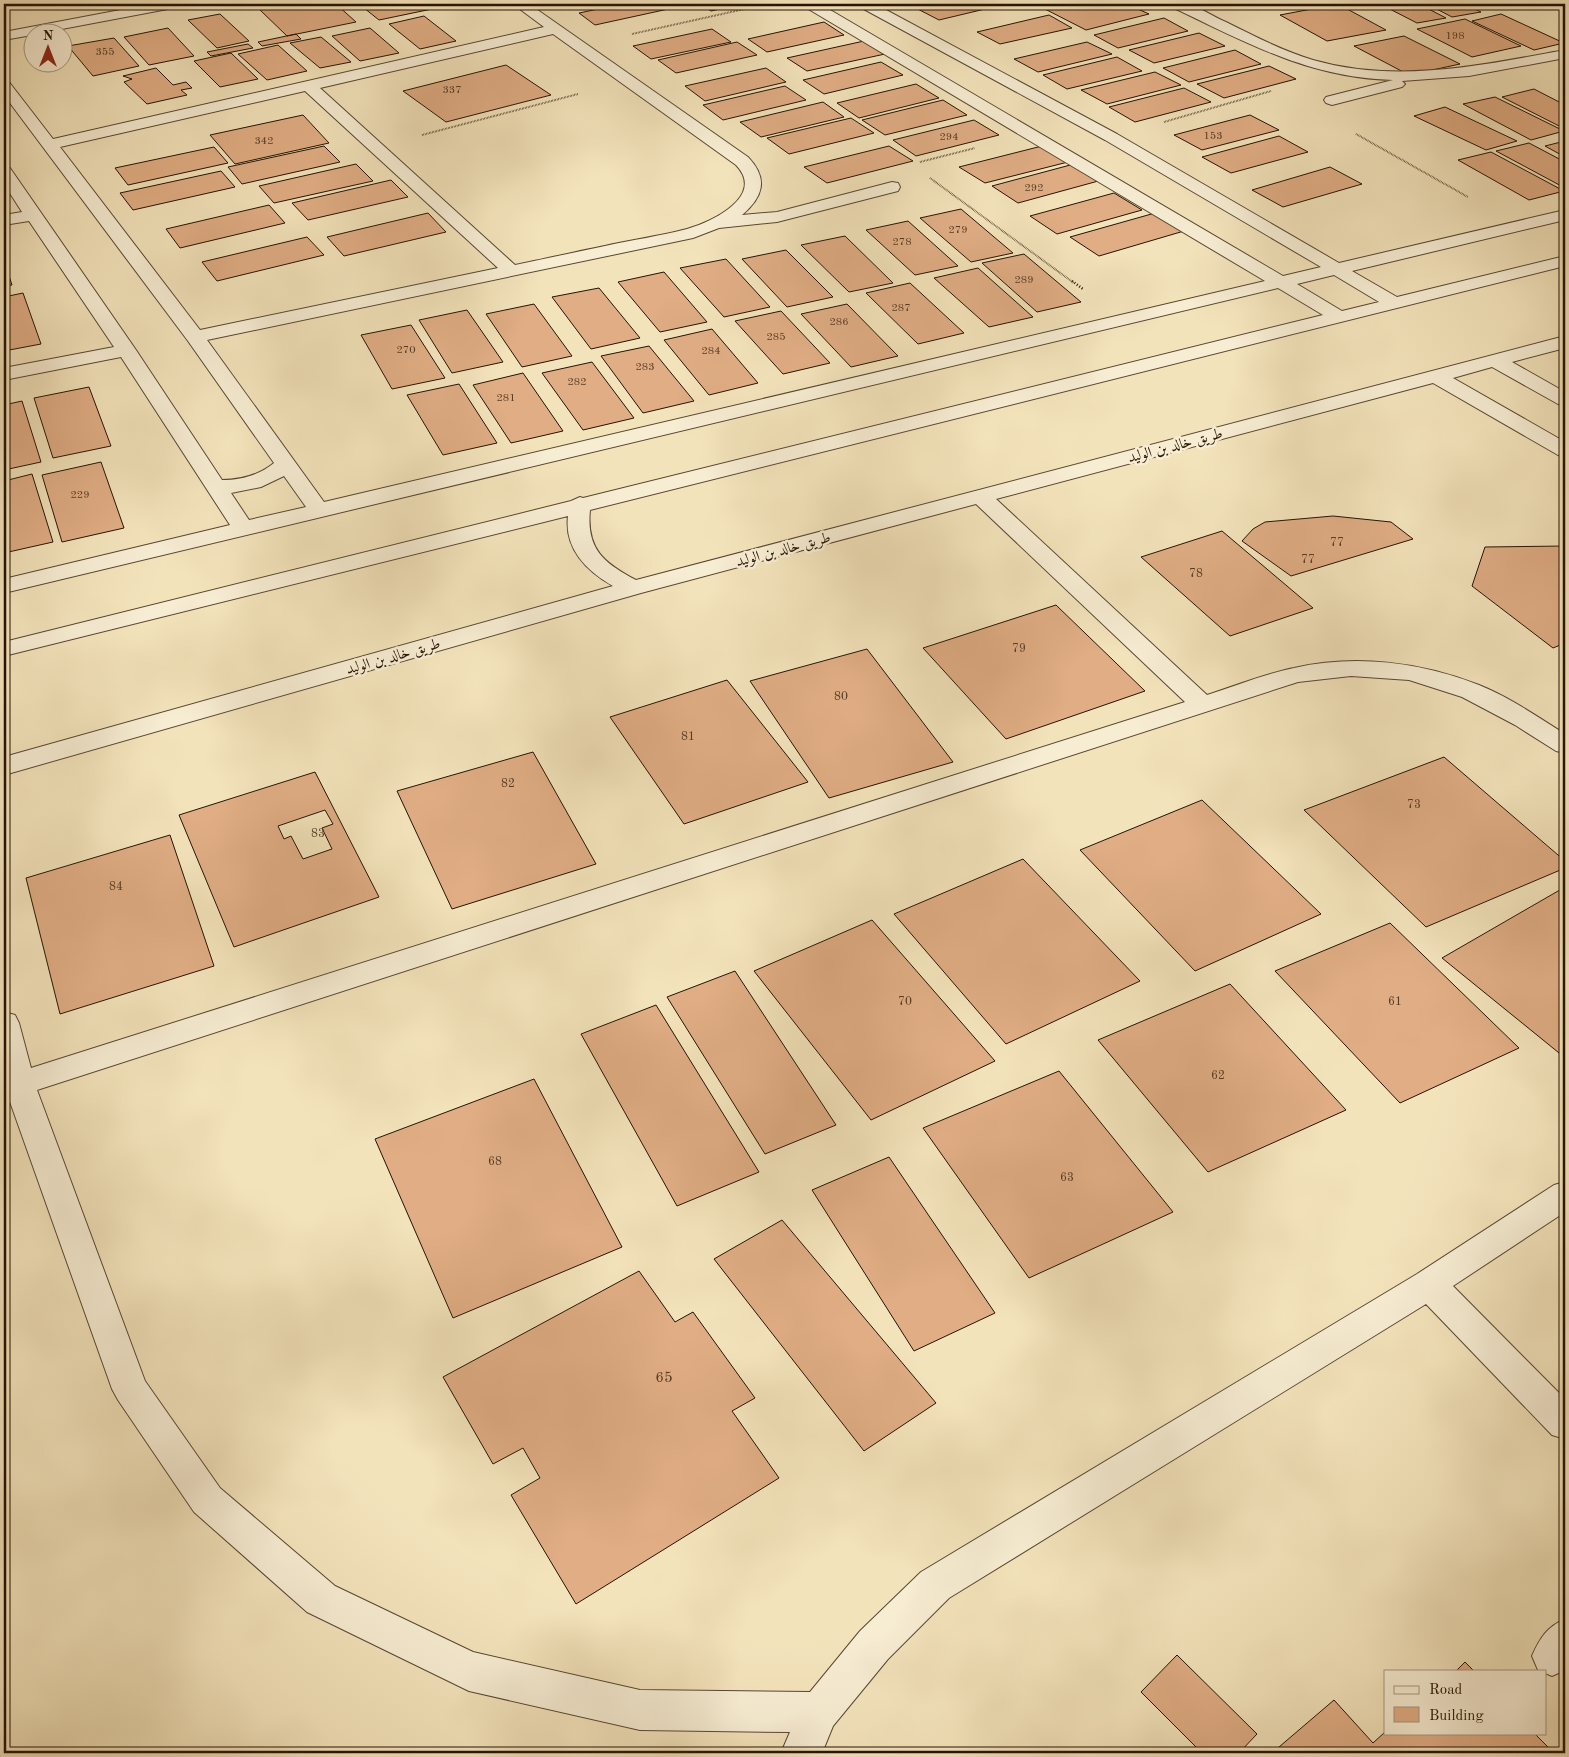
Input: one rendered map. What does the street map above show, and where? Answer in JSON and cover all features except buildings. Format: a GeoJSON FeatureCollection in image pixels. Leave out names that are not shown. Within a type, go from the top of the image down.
{"type":"FeatureCollection","features":[{"type":"Feature","properties":{"kind":"street"},"geometry":{"type":"LineString","coordinates":[[4,36],[173,4]]}},
{"type":"Feature","properties":{"kind":"street"},"geometry":{"type":"LineString","coordinates":[[196,337],[693,233],[719,223],[738,210],[749,198],[754,185],[751,172],[742,161],[520,4]]}},
{"type":"Feature","properties":{"kind":"street"},"geometry":{"type":"LineString","coordinates":[[810,4],[1341,318]]}},
{"type":"Feature","properties":{"kind":"street"},"geometry":{"type":"LineString","coordinates":[[865,4],[1111,137],[1396,304]]}},
{"type":"Feature","properties":{"kind":"street"},"geometry":{"type":"LineString","coordinates":[[1184,4],[1283,54],[1310,64],[1368,75],[1422,77],[1470,72],[1565,54]]}},
{"type":"Feature","properties":{"kind":"street"},"geometry":{"type":"LineString","coordinates":[[49,145],[556,29]]}},
{"type":"Feature","properties":{"kind":"street"},"geometry":{"type":"LineString","coordinates":[[1332,100],[1422,77]]}},
{"type":"Feature","properties":{"kind":"street"},"geometry":{"type":"LineString","coordinates":[[4,85],[196,337],[319,510]]}},
{"type":"Feature","properties":{"kind":"street"},"geometry":{"type":"LineString","coordinates":[[309,86],[510,270]]}},
{"type":"Feature","properties":{"kind":"street"},"geometry":{"type":"LineString","coordinates":[[4,172],[126,350],[243,528]]}},
{"type":"Feature","properties":{"kind":"street"},"geometry":{"type":"LineString","coordinates":[[719,223],[777,217],[892,187]]}},
{"type":"Feature","properties":{"kind":"street"},"geometry":{"type":"LineString","coordinates":[[4,220],[33,215]]}},
{"type":"Feature","properties":{"kind":"street"},"geometry":{"type":"LineString","coordinates":[[4,586],[1565,215]]}},
{"type":"Feature","properties":{"kind":"street"},"geometry":{"type":"LineString","coordinates":[[4,649],[580,504],[1341,318],[1565,261]]}},
{"type":"Feature","properties":{"kind":"street","name":"طريق خالد بن الوليد"},"geometry":{"type":"LineString","coordinates":[[4,766],[633,588],[1565,342]]}},
{"type":"Feature","properties":{"kind":"street"},"geometry":{"type":"LineString","coordinates":[[4,374],[126,350]]}},
{"type":"Feature","properties":{"kind":"street"},"geometry":{"type":"LineString","coordinates":[[1494,360],[1565,400]]}},
{"type":"Feature","properties":{"kind":"street"},"geometry":{"type":"LineString","coordinates":[[1436,376],[1565,451]]}},
{"type":"Feature","properties":{"kind":"street"},"geometry":{"type":"LineString","coordinates":[[216,487],[232,487],[257,482],[277,472],[286,464]]}},
{"type":"Feature","properties":{"kind":"street"},"geometry":{"type":"LineString","coordinates":[[980,496],[1203,705]]}},
{"type":"Feature","properties":{"kind":"street"},"geometry":{"type":"LineString","coordinates":[[580,504],[577,522],[580,541],[591,559],[609,575],[633,588]]}},
{"type":"Feature","properties":{"kind":"street"},"geometry":{"type":"LineString","coordinates":[[11,1086],[1295,675],[1351,668],[1411,673],[1471,691],[1524,719],[1565,745]]}},
{"type":"Feature","properties":{"kind":"street"},"geometry":{"type":"LineString","coordinates":[[4,1023],[11,1086],[130,1389],[207,1500],[321,1599],[469,1671],[621,1706],[640,1710],[819,1712]]}},
{"type":"Feature","properties":{"kind":"street"},"geometry":{"type":"LineString","coordinates":[[801,1753],[819,1712],[874,1644],[935,1585],[1429,1284],[1565,1195]]}},
{"type":"Feature","properties":{"kind":"street"},"geometry":{"type":"LineString","coordinates":[[1429,1284],[1565,1423]]}},
{"type":"Feature","properties":{"kind":"path"},"geometry":{"type":"LineString","coordinates":[[580,46],[767,4]]}},
{"type":"Feature","properties":{"kind":"path"},"geometry":{"type":"LineString","coordinates":[[1111,137],[1341,71]]}},
{"type":"Feature","properties":{"kind":"path"},"geometry":{"type":"LineString","coordinates":[[375,147],[629,81]]}},
{"type":"Feature","properties":{"kind":"path"},"geometry":{"type":"LineString","coordinates":[[1350,130],[1518,226]]}},
{"type":"Feature","properties":{"kind":"path"},"geometry":{"type":"LineString","coordinates":[[929,178],[1124,319]]}}]}
